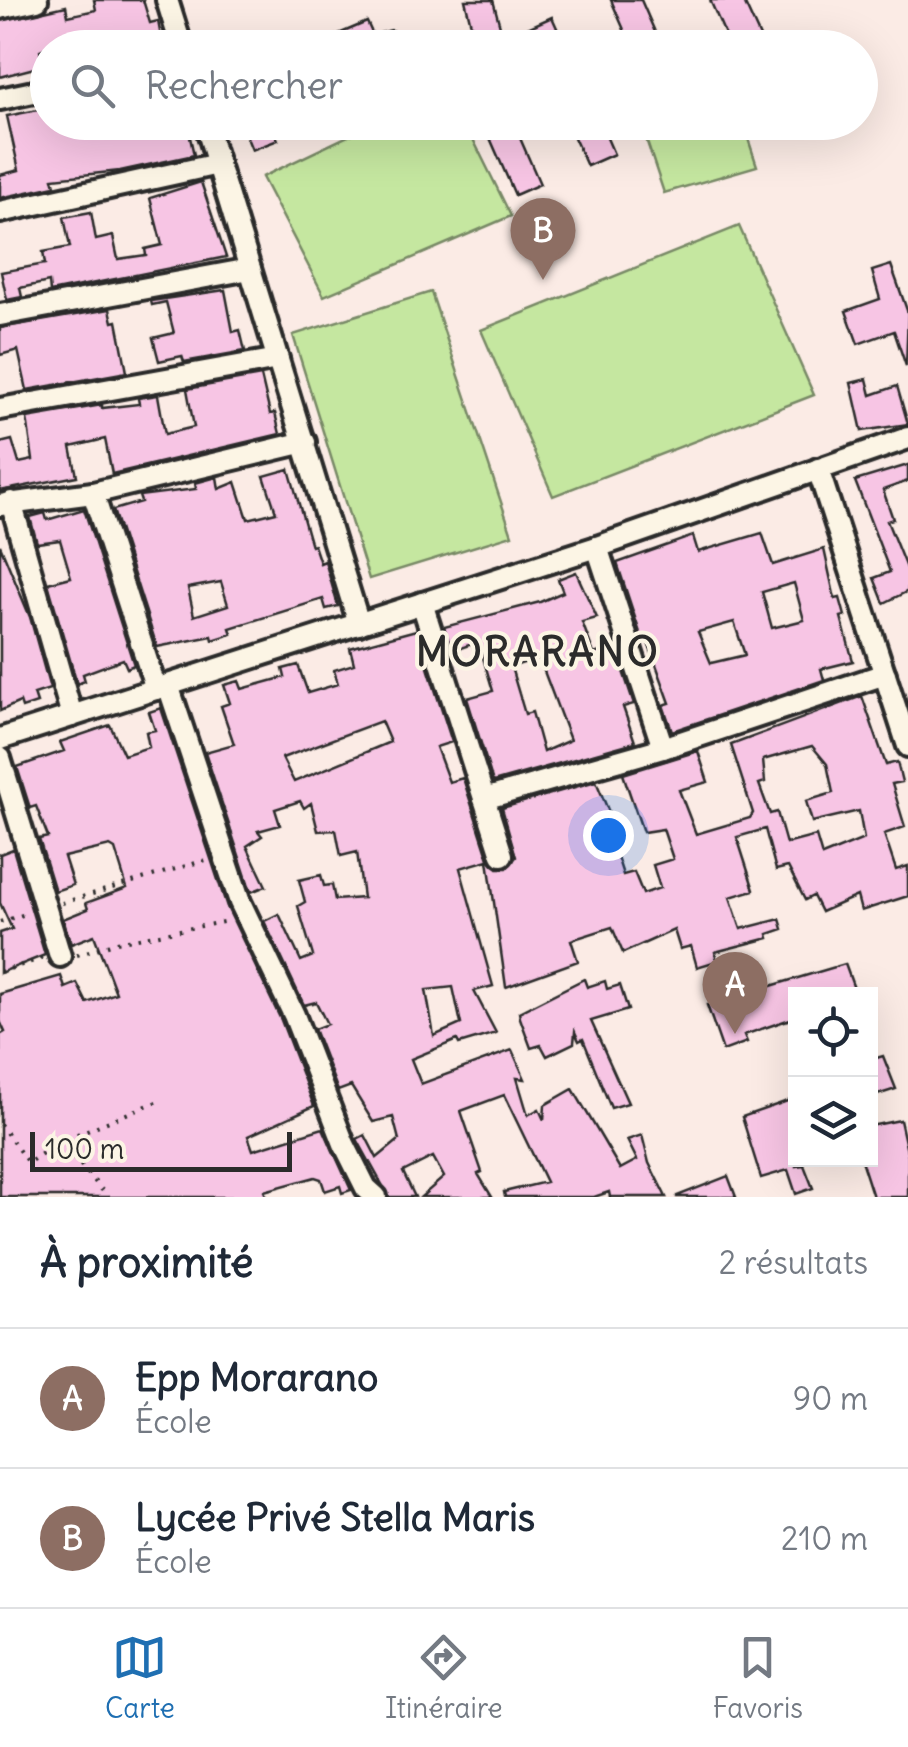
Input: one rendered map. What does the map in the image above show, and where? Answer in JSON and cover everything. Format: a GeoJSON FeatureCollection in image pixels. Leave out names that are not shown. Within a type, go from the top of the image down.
{"type":"FeatureCollection","features":[{"type":"Feature","properties":{"kind":"street"},"geometry":{"type":"LineString","coordinates":[[0,8],[38,0]]}},
{"type":"Feature","properties":{"kind":"street"},"geometry":{"type":"LineString","coordinates":[[168,0],[177,30]]}},
{"type":"Feature","properties":{"kind":"street"},"geometry":{"type":"LineString","coordinates":[[0,99],[30,93]]}},
{"type":"Feature","properties":{"kind":"street"},"geometry":{"type":"LineString","coordinates":[[211,140],[358,624]]}},
{"type":"Feature","properties":{"kind":"street"},"geometry":{"type":"LineString","coordinates":[[0,212],[218,164]]}},
{"type":"Feature","properties":{"kind":"street"},"geometry":{"type":"LineString","coordinates":[[0,315],[250,269]]}},
{"type":"Feature","properties":{"kind":"street"},"geometry":{"type":"LineString","coordinates":[[0,409],[278,359]]}},
{"type":"Feature","properties":{"kind":"street"},"geometry":{"type":"LineString","coordinates":[[0,740],[597,547],[908,438]]}},
{"type":"Feature","properties":{"kind":"street"},"geometry":{"type":"LineString","coordinates":[[72,716],[5,503],[93,493],[305,442]]}},
{"type":"Feature","properties":{"kind":"street"},"geometry":{"type":"LineString","coordinates":[[818,469],[908,746]]}},
{"type":"Feature","properties":{"kind":"street"},"geometry":{"type":"LineString","coordinates":[[93,493],[248,915],[294,1014],[344,1144],[366,1188],[376,1197]]}},
{"type":"Feature","properties":{"kind":"street"},"geometry":{"type":"LineString","coordinates":[[597,547],[663,748]]}},
{"type":"Feature","properties":{"kind":"street"},"geometry":{"type":"LineString","coordinates":[[422,603],[502,855]]}},
{"type":"Feature","properties":{"kind":"street"},"geometry":{"type":"LineString","coordinates":[[484,799],[663,748],[885,674]]}},
{"type":"Feature","properties":{"kind":"street"},"geometry":{"type":"LineString","coordinates":[[0,758],[60,956]]}},
{"type":"Feature","properties":{"kind":"path"},"geometry":{"type":"LineString","coordinates":[[0,922],[225,854]]}},
{"type":"Feature","properties":{"kind":"path"},"geometry":{"type":"LineString","coordinates":[[0,972],[248,915]]}},
{"type":"Feature","properties":{"kind":"path"},"geometry":{"type":"LineString","coordinates":[[0,1124],[28,1162],[60,1141],[156,1102]]}},
{"type":"Feature","properties":{"kind":"path"},"geometry":{"type":"LineString","coordinates":[[60,1141],[108,1197]]}},
{"type":"Feature","properties":{"kind":"green space"},"geometry":{"type":"Polygon","coordinates":[[[339,140],[473,140],[511,216],[324,296],[262,177],[339,140]]]}},
{"type":"Feature","properties":{"kind":"green space"},"geometry":{"type":"Polygon","coordinates":[[[646,140],[749,140],[757,166],[664,193],[646,140]]]}},
{"type":"Feature","properties":{"kind":"green space"},"geometry":{"type":"Polygon","coordinates":[[[739,226],[814,395],[553,496],[481,330],[739,226]]]}},
{"type":"Feature","properties":{"kind":"green space"},"geometry":{"type":"Polygon","coordinates":[[[431,292],[512,535],[369,579],[293,335],[431,292]]]}},
{"type":"Feature","properties":{"kind":"building"},"geometry":{"type":"Polygon","coordinates":[[[94,0],[143,0],[150,23],[158,21],[160,30],[30,30],[30,69],[0,77],[0,21],[66,6],[68,16],[96,10],[94,0]]]}},
{"type":"Feature","properties":{"kind":"building"},"geometry":{"type":"Polygon","coordinates":[[[465,0],[493,0],[501,30],[472,30],[465,0]]]}},
{"type":"Feature","properties":{"kind":"building"},"geometry":{"type":"Polygon","coordinates":[[[611,0],[641,0],[654,30],[624,30],[611,0]]]}},
{"type":"Feature","properties":{"kind":"building"},"geometry":{"type":"Polygon","coordinates":[[[710,0],[743,0],[757,30],[723,30],[710,0]]]}},
{"type":"Feature","properties":{"kind":"building"},"geometry":{"type":"Polygon","coordinates":[[[552,17],[558,30],[525,30],[552,17]]]}},
{"type":"Feature","properties":{"kind":"building"},"geometry":{"type":"Polygon","coordinates":[[[367,22],[371,30],[348,30],[367,22]]]}},
{"type":"Feature","properties":{"kind":"building"},"geometry":{"type":"Polygon","coordinates":[[[30,112],[30,140],[191,140],[194,155],[120,171],[53,178],[55,186],[0,198],[0,175],[19,170],[7,116],[30,112]]]}},
{"type":"Feature","properties":{"kind":"building"},"geometry":{"type":"Polygon","coordinates":[[[248,140],[278,140],[252,150],[248,140]]]}},
{"type":"Feature","properties":{"kind":"building"},"geometry":{"type":"Polygon","coordinates":[[[491,140],[521,140],[540,184],[515,195],[491,140]]]}},
{"type":"Feature","properties":{"kind":"building"},"geometry":{"type":"Polygon","coordinates":[[[575,140],[608,140],[614,154],[587,166],[575,140]]]}},
{"type":"Feature","properties":{"kind":"building"},"geometry":{"type":"Polygon","coordinates":[[[201,182],[226,257],[50,292],[49,282],[20,288],[22,297],[7,300],[1,272],[45,264],[43,252],[70,247],[64,217],[91,212],[96,240],[113,236],[118,259],[146,255],[145,249],[162,245],[150,198],[201,182]]]}},
{"type":"Feature","properties":{"kind":"building"},"geometry":{"type":"Polygon","coordinates":[[[891,265],[908,313],[906,366],[894,331],[858,344],[846,311],[880,299],[872,271],[891,265]]]}},
{"type":"Feature","properties":{"kind":"building"},"geometry":{"type":"Polygon","coordinates":[[[225,290],[233,332],[240,330],[245,351],[184,362],[182,356],[159,361],[153,338],[174,333],[166,302],[152,305],[151,301],[225,290]]]}},
{"type":"Feature","properties":{"kind":"building"},"geometry":{"type":"Polygon","coordinates":[[[110,309],[113,322],[117,321],[127,372],[27,390],[18,350],[0,355],[0,328],[110,309]]]}},
{"type":"Feature","properties":{"kind":"building"},"geometry":{"type":"Polygon","coordinates":[[[261,376],[270,414],[275,413],[280,434],[112,474],[105,439],[71,447],[77,476],[0,491],[0,443],[12,440],[19,463],[33,460],[27,418],[102,405],[139,404],[138,398],[158,395],[165,434],[194,427],[187,389],[261,376]]]}},
{"type":"Feature","properties":{"kind":"building"},"geometry":{"type":"Polygon","coordinates":[[[867,379],[871,395],[897,386],[908,424],[862,431],[851,383],[867,379]]]}},
{"type":"Feature","properties":{"kind":"building"},"geometry":{"type":"Polygon","coordinates":[[[908,465],[908,481],[883,490],[893,519],[887,521],[908,573],[908,591],[884,603],[874,578],[890,572],[855,481],[908,465]]]}},
{"type":"Feature","properties":{"kind":"building"},"geometry":{"type":"Polygon","coordinates":[[[289,469],[311,546],[314,545],[320,563],[325,561],[338,606],[326,609],[323,599],[230,628],[232,634],[213,640],[212,636],[157,647],[113,510],[141,502],[139,496],[196,489],[195,483],[217,477],[219,489],[236,482],[248,519],[276,512],[264,476],[289,469]],[[221,582],[188,588],[194,616],[228,605],[221,582]]]}},
{"type":"Feature","properties":{"kind":"building"},"geometry":{"type":"Polygon","coordinates":[[[84,509],[134,665],[127,668],[123,659],[83,674],[85,681],[77,684],[48,583],[71,577],[60,540],[37,543],[30,517],[45,513],[47,520],[84,509]]]}},
{"type":"Feature","properties":{"kind":"building"},"geometry":{"type":"Polygon","coordinates":[[[762,533],[773,565],[824,549],[835,599],[840,598],[845,616],[841,617],[853,661],[821,669],[824,680],[672,731],[663,705],[670,703],[646,637],[642,639],[617,563],[693,536],[698,552],[762,533]],[[794,583],[762,592],[772,628],[804,620],[794,583]],[[734,622],[698,632],[711,663],[745,655],[734,622]]]}},
{"type":"Feature","properties":{"kind":"building"},"geometry":{"type":"Polygon","coordinates":[[[0,545],[30,617],[50,689],[34,694],[37,703],[22,708],[20,702],[0,711],[0,545]]]}},
{"type":"Feature","properties":{"kind":"building"},"geometry":{"type":"Polygon","coordinates":[[[576,572],[597,618],[582,622],[594,654],[615,647],[634,704],[623,707],[635,742],[493,782],[467,698],[493,691],[481,651],[475,653],[472,644],[452,651],[444,627],[540,602],[563,592],[558,579],[576,572]],[[539,658],[511,667],[525,714],[532,712],[543,752],[570,740],[539,658]]]}},
{"type":"Feature","properties":{"kind":"building"},"geometry":{"type":"Polygon","coordinates":[[[416,630],[452,742],[436,747],[449,782],[463,778],[489,859],[498,868],[507,868],[516,857],[502,808],[596,781],[620,839],[612,841],[623,875],[634,872],[643,894],[660,888],[653,865],[673,859],[663,829],[643,832],[623,774],[698,751],[708,782],[679,790],[696,834],[750,818],[753,813],[731,745],[862,696],[886,765],[897,762],[902,782],[892,784],[905,827],[884,834],[896,870],[908,866],[908,896],[861,911],[857,896],[821,912],[813,896],[805,900],[788,867],[776,870],[765,829],[737,837],[754,890],[730,897],[741,929],[780,919],[783,929],[768,934],[769,938],[715,952],[717,961],[697,967],[691,946],[680,949],[674,930],[623,953],[612,927],[571,940],[578,961],[506,987],[488,860],[460,868],[493,986],[474,991],[496,1033],[459,1044],[457,1040],[411,1059],[421,1084],[512,1050],[525,1079],[517,1078],[528,1115],[539,1109],[544,1120],[545,1105],[573,1089],[620,1169],[637,1160],[627,1140],[642,1135],[649,1163],[666,1197],[610,1197],[609,1192],[594,1197],[505,1197],[504,1192],[546,1182],[504,1095],[461,1111],[482,1172],[478,1174],[492,1197],[421,1197],[444,1177],[433,1157],[403,1172],[415,1197],[389,1197],[357,1139],[365,1135],[377,1158],[399,1140],[393,1117],[373,1122],[351,1086],[338,1091],[314,1029],[327,1024],[316,1002],[304,1005],[264,921],[279,914],[301,961],[313,956],[298,906],[305,902],[299,880],[321,875],[324,886],[332,885],[335,900],[363,898],[357,852],[341,856],[336,830],[318,831],[311,803],[304,808],[300,801],[275,809],[280,825],[258,831],[262,836],[247,846],[266,886],[251,892],[205,752],[234,744],[221,706],[230,703],[224,685],[239,681],[242,689],[285,677],[283,669],[298,665],[308,693],[338,684],[334,670],[354,664],[350,648],[416,630]],[[381,721],[282,758],[294,782],[390,742],[381,721]],[[812,746],[763,760],[765,782],[759,784],[770,814],[777,812],[786,844],[816,836],[822,856],[864,839],[859,811],[812,822],[806,801],[833,793],[827,764],[812,746]],[[453,987],[426,990],[434,1036],[461,1024],[453,987]]]}},
{"type":"Feature","properties":{"kind":"building"},"geometry":{"type":"Polygon","coordinates":[[[161,708],[227,907],[281,1020],[314,1106],[248,1136],[253,1150],[323,1128],[351,1190],[342,1193],[340,1186],[325,1191],[321,1179],[315,1177],[264,1191],[267,1197],[0,1197],[0,1035],[5,1032],[0,1021],[0,994],[61,976],[65,988],[77,983],[87,1003],[116,993],[94,935],[71,944],[63,919],[88,909],[86,903],[127,888],[115,849],[110,846],[64,857],[73,885],[55,891],[39,839],[48,837],[36,806],[30,808],[17,767],[64,751],[60,742],[110,725],[124,755],[149,747],[146,732],[155,730],[149,712],[161,708]]]}},
{"type":"Feature","properties":{"kind":"building"},"geometry":{"type":"Polygon","coordinates":[[[13,849],[45,955],[0,973],[0,933],[12,929],[0,903],[0,854],[13,849]]]}},
{"type":"Feature","properties":{"kind":"building"},"geometry":{"type":"Polygon","coordinates":[[[845,964],[853,987],[788,987],[788,1020],[744,1035],[747,1042],[723,1051],[707,1005],[845,964]]]}},
{"type":"Feature","properties":{"kind":"building"},"geometry":{"type":"Polygon","coordinates":[[[584,979],[587,987],[605,981],[607,989],[620,985],[628,1010],[591,1021],[628,1103],[611,1108],[583,1039],[579,1041],[575,1032],[574,1043],[547,1056],[541,1045],[531,1048],[520,1018],[519,1012],[584,979]]]}},
{"type":"Feature","properties":{"kind":"building"},"geometry":{"type":"Polygon","coordinates":[[[883,1056],[896,1089],[878,1095],[878,1077],[878,1058],[883,1056]]]}},
{"type":"Feature","properties":{"kind":"building"},"geometry":{"type":"Polygon","coordinates":[[[788,1101],[788,1167],[805,1167],[813,1188],[796,1194],[788,1170],[761,1178],[742,1117],[788,1101]]]}},
{"type":"Feature","properties":{"kind":"building"},"geometry":{"type":"Polygon","coordinates":[[[900,1120],[908,1156],[908,1197],[873,1197],[863,1167],[878,1167],[878,1124],[900,1120]]]}},
{"type":"Feature","properties":{"kind":"building"},"geometry":{"type":"Polygon","coordinates":[[[728,1176],[736,1197],[677,1197],[677,1196],[728,1176]]]}},
{"type":"Feature","properties":{"kind":"place","name":"Lycée Privé Stella Maris"},"geometry":{"type":"Point","coordinates":[543,280]}},
{"type":"Feature","properties":{"kind":"place","name":"Epp Morarano"},"geometry":{"type":"Point","coordinates":[735,1034]}},
{"type":"Feature","properties":{"kind":"district","name":"MORARANO"},"geometry":{"type":"Point","coordinates":[538,652]}}]}
